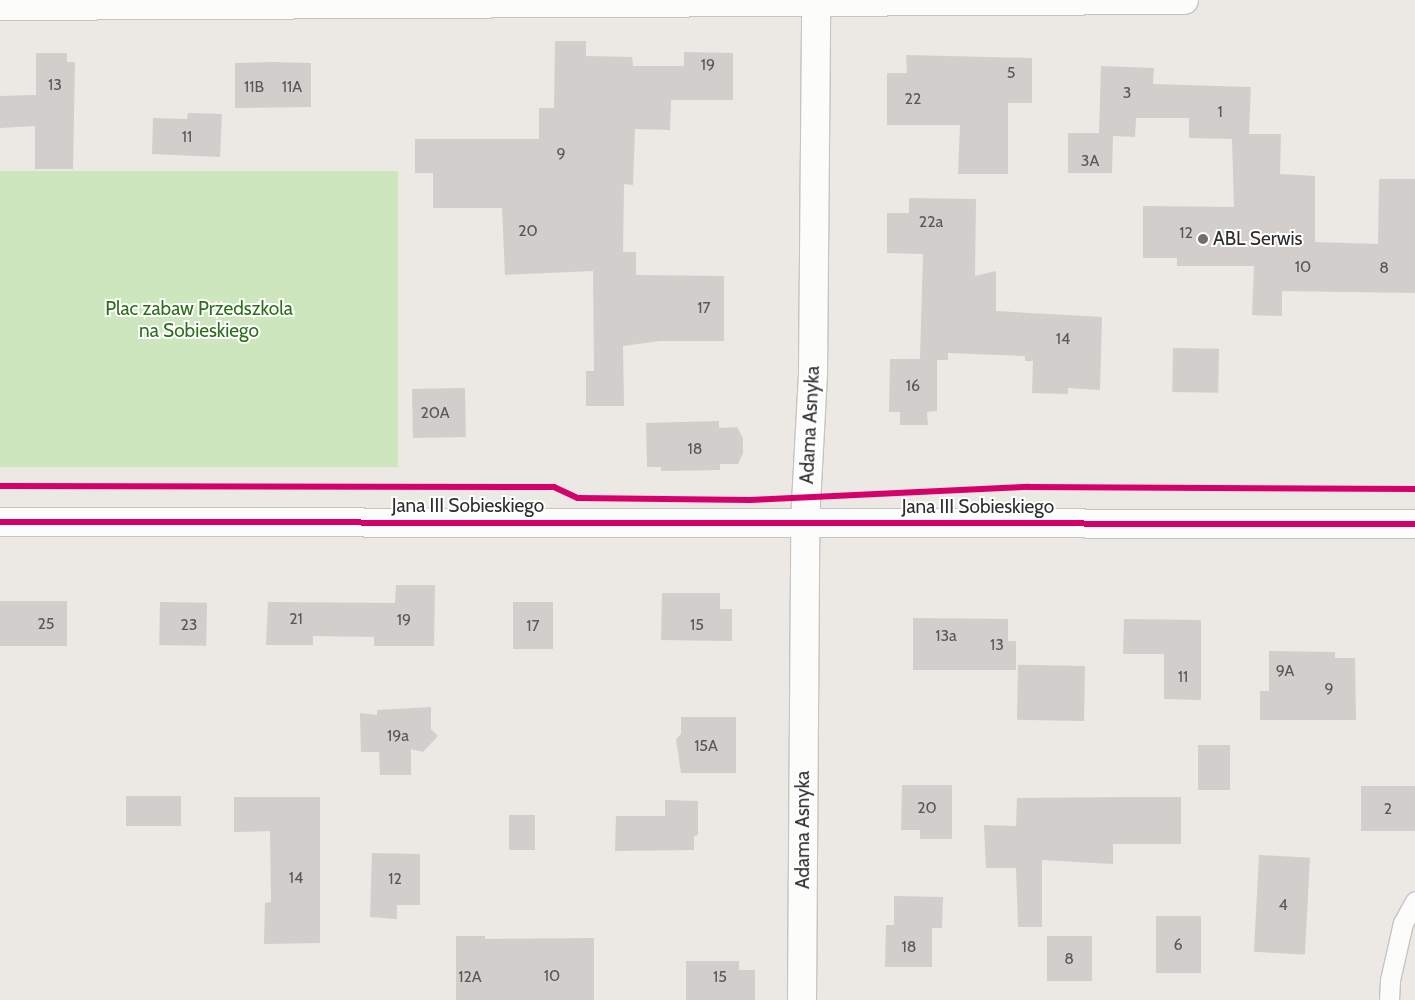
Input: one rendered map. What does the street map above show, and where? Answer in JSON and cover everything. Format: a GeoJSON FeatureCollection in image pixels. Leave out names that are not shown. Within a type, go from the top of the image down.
{"type":"FeatureCollection","features":[{"type":"Feature","properties":{"kind":"street"},"geometry":{"type":"LineString","coordinates":[[0,6],[816,0],[1184,0]]}},
{"type":"Feature","properties":{"kind":"street","name":"Adama Asnyka"},"geometry":{"type":"LineString","coordinates":[[802,1000],[805,522],[813,372],[816,0]]}},
{"type":"Feature","properties":{"kind":"street","name":"Jana III Sobieskiego"},"geometry":{"type":"LineString","coordinates":[[0,522],[1415,524]]}},
{"type":"Feature","properties":{"kind":"lane"},"geometry":{"type":"LineString","coordinates":[[1389,1000],[1390,980],[1403,924],[1415,901]]}},
{"type":"Feature","properties":{"kind":"green space","name":"Plac zabaw Przedszkola na Sobieskiego"},"geometry":{"type":"Polygon","coordinates":[[[0,171],[398,171],[398,467],[0,467],[0,171]]]}},
{"type":"Feature","properties":{"kind":"building"},"geometry":{"type":"Polygon","coordinates":[[[555,41],[586,41],[586,56],[632,57],[633,66],[684,66],[684,52],[733,53],[733,100],[671,100],[670,130],[635,129],[633,185],[624,184],[623,252],[636,252],[636,275],[724,276],[724,341],[660,341],[623,346],[624,406],[586,406],[586,371],[594,371],[593,271],[505,275],[502,208],[433,208],[433,173],[415,173],[415,139],[539,139],[539,108],[554,108],[555,41]]]}},
{"type":"Feature","properties":{"kind":"building"},"geometry":{"type":"Polygon","coordinates":[[[36,53],[67,53],[67,62],[75,62],[73,169],[35,169],[35,126],[0,128],[0,96],[36,95],[36,53]]]}},
{"type":"Feature","properties":{"kind":"building"},"geometry":{"type":"Polygon","coordinates":[[[906,55],[1032,58],[1032,103],[1008,103],[1008,174],[958,174],[960,125],[887,125],[887,73],[907,73],[906,55]]]}},
{"type":"Feature","properties":{"kind":"building"},"geometry":{"type":"Polygon","coordinates":[[[235,63],[311,63],[311,107],[235,108],[235,63]]]}},
{"type":"Feature","properties":{"kind":"building"},"geometry":{"type":"Polygon","coordinates":[[[1101,66],[1154,68],[1153,84],[1251,87],[1249,134],[1281,134],[1280,174],[1315,176],[1315,242],[1378,244],[1379,179],[1415,179],[1415,293],[1282,291],[1282,316],[1252,315],[1254,266],[1177,266],[1177,258],[1143,258],[1143,206],[1234,207],[1232,139],[1189,138],[1189,118],[1136,118],[1135,137],[1113,136],[1112,173],[1068,173],[1068,133],[1099,133],[1101,66]]]}},
{"type":"Feature","properties":{"kind":"building"},"geometry":{"type":"Polygon","coordinates":[[[188,113],[222,114],[220,157],[152,154],[153,118],[187,119],[188,113]]]}},
{"type":"Feature","properties":{"kind":"building"},"geometry":{"type":"Polygon","coordinates":[[[909,198],[976,199],[975,276],[996,271],[996,311],[1102,317],[1100,390],[1068,388],[1068,394],[1032,393],[1033,361],[1025,361],[1025,356],[948,353],[948,360],[937,360],[937,411],[927,412],[928,425],[900,425],[900,412],[889,412],[890,359],[920,359],[923,254],[887,253],[887,213],[909,213],[909,198]]]}},
{"type":"Feature","properties":{"kind":"building"},"geometry":{"type":"Polygon","coordinates":[[[1173,348],[1219,349],[1218,393],[1172,392],[1173,348]]]}},
{"type":"Feature","properties":{"kind":"building"},"geometry":{"type":"Polygon","coordinates":[[[465,388],[466,437],[413,438],[412,389],[465,388]]]}},
{"type":"Feature","properties":{"kind":"building"},"geometry":{"type":"Polygon","coordinates":[[[719,421],[719,428],[737,427],[743,438],[743,453],[738,464],[720,464],[720,470],[661,471],[661,467],[647,467],[646,423],[719,421]]]}},
{"type":"Feature","properties":{"kind":"building"},"geometry":{"type":"Polygon","coordinates":[[[396,585],[435,585],[434,646],[374,646],[374,637],[313,636],[313,645],[266,645],[268,602],[395,603],[396,585]]]}},
{"type":"Feature","properties":{"kind":"building"},"geometry":{"type":"Polygon","coordinates":[[[662,593],[720,593],[720,609],[732,609],[732,641],[661,640],[662,593]]]}},
{"type":"Feature","properties":{"kind":"building"},"geometry":{"type":"Polygon","coordinates":[[[0,601],[67,601],[67,646],[0,646],[0,601]]]}},
{"type":"Feature","properties":{"kind":"building"},"geometry":{"type":"Polygon","coordinates":[[[160,602],[207,603],[206,646],[159,645],[160,602]]]}},
{"type":"Feature","properties":{"kind":"building"},"geometry":{"type":"Polygon","coordinates":[[[513,602],[553,602],[553,649],[513,649],[513,602]]]}},
{"type":"Feature","properties":{"kind":"building"},"geometry":{"type":"Polygon","coordinates":[[[913,618],[1008,619],[1008,641],[1016,641],[1016,670],[913,670],[913,618]]]}},
{"type":"Feature","properties":{"kind":"building"},"geometry":{"type":"Polygon","coordinates":[[[1124,619],[1201,620],[1201,700],[1164,699],[1164,654],[1123,654],[1124,619]]]}},
{"type":"Feature","properties":{"kind":"building"},"geometry":{"type":"Polygon","coordinates":[[[1269,651],[1335,652],[1335,658],[1355,658],[1356,720],[1260,720],[1260,691],[1269,691],[1269,651]]]}},
{"type":"Feature","properties":{"kind":"building"},"geometry":{"type":"Polygon","coordinates":[[[1018,665],[1085,666],[1084,721],[1017,720],[1018,665]]]}},
{"type":"Feature","properties":{"kind":"building"},"geometry":{"type":"Polygon","coordinates":[[[431,707],[431,729],[438,736],[423,752],[411,749],[411,775],[380,775],[379,752],[361,752],[360,713],[377,715],[377,710],[431,707]]]}},
{"type":"Feature","properties":{"kind":"building"},"geometry":{"type":"Polygon","coordinates":[[[681,717],[736,717],[736,773],[681,773],[676,739],[681,734],[681,717]]]}},
{"type":"Feature","properties":{"kind":"building"},"geometry":{"type":"Polygon","coordinates":[[[1198,745],[1230,745],[1230,790],[1198,790],[1198,745]]]}},
{"type":"Feature","properties":{"kind":"building"},"geometry":{"type":"Polygon","coordinates":[[[902,785],[952,785],[952,839],[920,839],[920,830],[901,830],[902,785]]]}},
{"type":"Feature","properties":{"kind":"building"},"geometry":{"type":"Polygon","coordinates":[[[1361,786],[1415,786],[1415,831],[1361,831],[1361,786]]]}},
{"type":"Feature","properties":{"kind":"building"},"geometry":{"type":"Polygon","coordinates":[[[126,796],[181,796],[181,826],[126,826],[126,796]]]}},
{"type":"Feature","properties":{"kind":"building"},"geometry":{"type":"Polygon","coordinates":[[[234,797],[320,797],[320,943],[264,944],[265,903],[271,902],[270,831],[234,832],[234,797]]]}},
{"type":"Feature","properties":{"kind":"building"},"geometry":{"type":"Polygon","coordinates":[[[1181,797],[1181,844],[1113,844],[1113,864],[1042,860],[1042,927],[1018,927],[1016,868],[986,868],[984,825],[1016,826],[1017,798],[1181,797]]]}},
{"type":"Feature","properties":{"kind":"building"},"geometry":{"type":"Polygon","coordinates":[[[665,800],[698,801],[698,835],[694,836],[694,850],[615,851],[616,816],[665,816],[665,800]]]}},
{"type":"Feature","properties":{"kind":"building"},"geometry":{"type":"Polygon","coordinates":[[[509,815],[535,815],[535,850],[509,850],[509,815]]]}},
{"type":"Feature","properties":{"kind":"building"},"geometry":{"type":"Polygon","coordinates":[[[372,853],[420,854],[420,905],[397,905],[397,919],[370,917],[372,853]]]}},
{"type":"Feature","properties":{"kind":"building"},"geometry":{"type":"Polygon","coordinates":[[[1259,855],[1310,858],[1305,955],[1254,952],[1259,855]]]}},
{"type":"Feature","properties":{"kind":"building"},"geometry":{"type":"Polygon","coordinates":[[[894,896],[943,897],[942,928],[932,928],[932,967],[885,967],[886,925],[894,925],[894,896]]]}},
{"type":"Feature","properties":{"kind":"building"},"geometry":{"type":"Polygon","coordinates":[[[1156,916],[1201,916],[1201,973],[1156,973],[1156,916]]]}},
{"type":"Feature","properties":{"kind":"building"},"geometry":{"type":"Polygon","coordinates":[[[456,936],[485,936],[485,939],[594,938],[594,1000],[456,1000],[456,936]]]}},
{"type":"Feature","properties":{"kind":"building"},"geometry":{"type":"Polygon","coordinates":[[[1047,936],[1092,936],[1092,981],[1047,981],[1047,936]]]}},
{"type":"Feature","properties":{"kind":"building"},"geometry":{"type":"Polygon","coordinates":[[[686,961],[739,961],[739,970],[755,970],[755,1000],[686,1000],[686,961]]]}},
{"type":"Feature","properties":{"kind":"cycle path"},"geometry":{"type":"LineString","coordinates":[[0,486],[554,487],[578,498],[750,500],[1029,487],[1415,489]]}},
{"type":"Feature","properties":{"kind":"cycle path"},"geometry":{"type":"LineString","coordinates":[[0,522],[1415,524]]}},
{"type":"Feature","properties":{"kind":"place","name":"ABL Serwis"},"geometry":{"type":"Point","coordinates":[1203,239]}}]}
